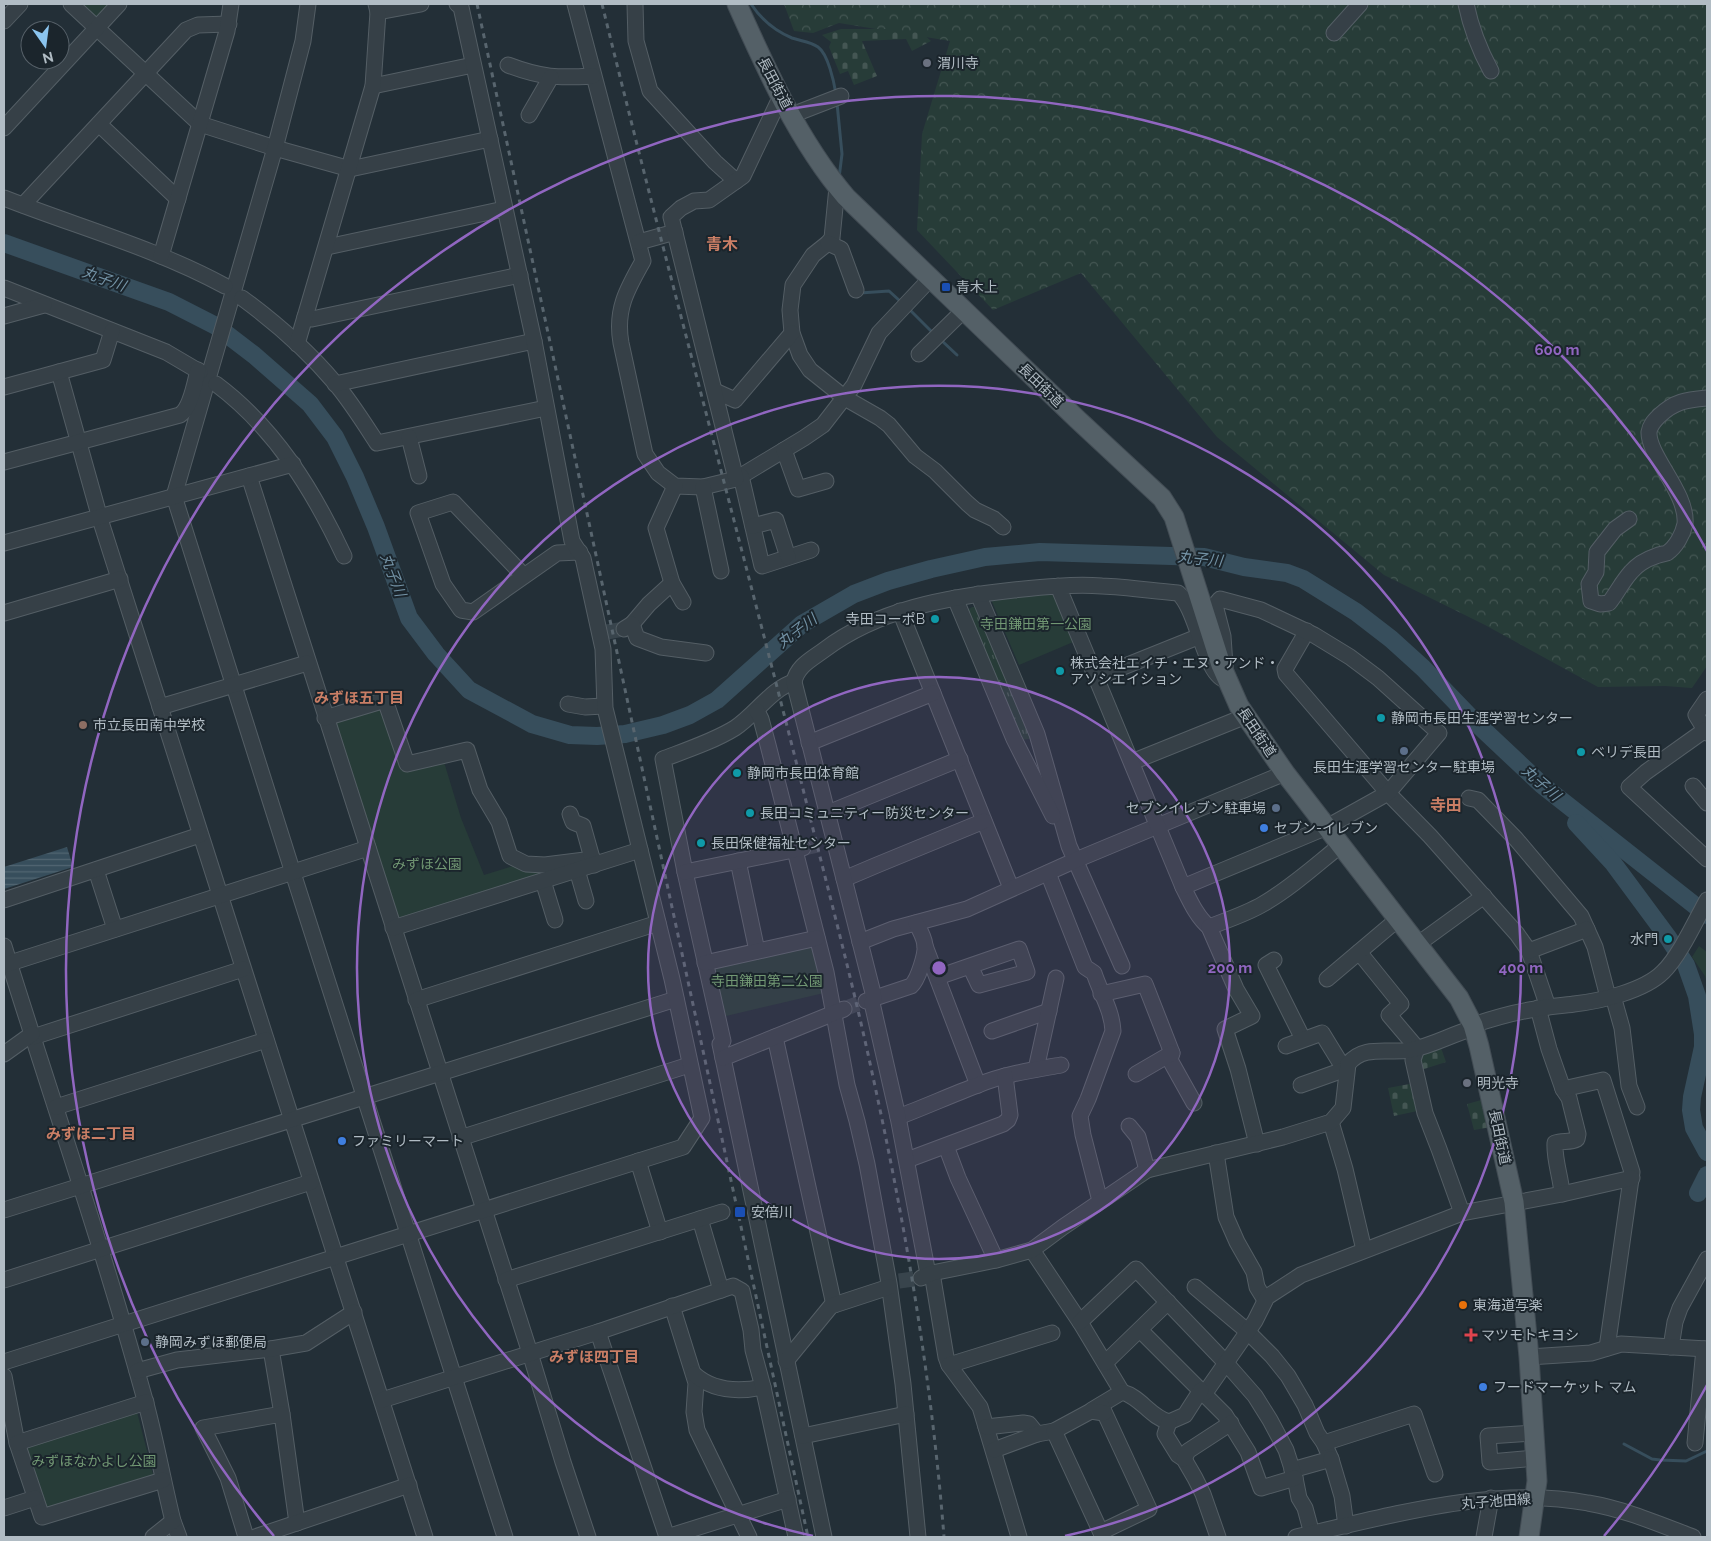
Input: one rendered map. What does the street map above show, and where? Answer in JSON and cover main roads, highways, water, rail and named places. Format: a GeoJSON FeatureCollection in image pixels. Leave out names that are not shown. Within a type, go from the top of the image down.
{"type":"FeatureCollection","features":[{"type":"Feature","properties":{"kind":"main road","name":"長田街道"},"geometry":{"type":"LineString","coordinates":[[737,4],[770,76],[826,172],[837,187],[963,311],[1162,498],[1174,517],[1226,680],[1246,716],[1285,773],[1459,998],[1473,1026],[1514,1202],[1529,1357],[1536,1458],[1536,1497],[1529,1537]]}},
{"type":"Feature","properties":{"kind":"water"},"geometry":{"type":"Polygon","coordinates":[[[67,847],[73,867],[4,889],[4,867],[67,847]]]}},
{"type":"Feature","properties":{"kind":"waterway"},"geometry":{"type":"LineString","coordinates":[[751,4],[764,20],[780,32],[812,44],[822,51],[830,69],[836,94]]}},
{"type":"Feature","properties":{"kind":"waterway"},"geometry":{"type":"LineString","coordinates":[[837,103],[842,154],[839,178]]}},
{"type":"Feature","properties":{"kind":"waterway","name":"丸子川"},"geometry":{"type":"LineString","coordinates":[[4,243],[169,302],[216,326],[254,355],[310,404],[335,437],[355,477],[376,527],[409,618],[436,654],[469,690],[532,724],[570,735],[597,736],[625,734],[663,725],[690,715],[717,700],[802,624],[854,594],[888,581],[931,569],[985,557],[1040,552],[1204,557],[1244,567],[1287,573],[1303,579],[1356,612],[1391,639],[1423,668],[1474,721],[1542,785],[1707,915]]}},
{"type":"Feature","properties":{"kind":"waterway"},"geometry":{"type":"LineString","coordinates":[[860,293],[889,291],[900,301]]}},
{"type":"Feature","properties":{"kind":"waterway"},"geometry":{"type":"LineString","coordinates":[[908,308],[933,333]]}},
{"type":"Feature","properties":{"kind":"waterway"},"geometry":{"type":"LineString","coordinates":[[941,340],[957,355]]}},
{"type":"Feature","properties":{"kind":"waterway"},"geometry":{"type":"LineString","coordinates":[[1576,823],[1613,863],[1686,965],[1697,996],[1703,1034],[1703,1047],[1691,1110],[1694,1128],[1707,1152]]}},
{"type":"Feature","properties":{"kind":"waterway"},"geometry":{"type":"LineString","coordinates":[[1698,1193],[1707,1175]]}},
{"type":"Feature","properties":{"kind":"waterway"},"geometry":{"type":"LineString","coordinates":[[1624,1444],[1652,1459],[1660,1460],[1686,1461],[1707,1451]]}},
{"type":"Feature","properties":{"kind":"tunnel"},"geometry":{"type":"LineString","coordinates":[[607,632],[624,629]]}},
{"type":"Feature","properties":{"kind":"tunnel"},"geometry":{"type":"LineString","coordinates":[[804,848],[823,844]]}},
{"type":"Feature","properties":{"kind":"tunnel"},"geometry":{"type":"LineString","coordinates":[[844,1009],[862,1002]]}},
{"type":"Feature","properties":{"kind":"tunnel"},"geometry":{"type":"LineString","coordinates":[[899,1281],[921,1278]]}},
{"type":"Feature","properties":{"kind":"railway"},"geometry":{"type":"LineString","coordinates":[[477,4],[808,1537]]}},
{"type":"Feature","properties":{"kind":"railway"},"geometry":{"type":"LineString","coordinates":[[602,4],[802,785],[865,1040],[907,1248],[925,1364],[944,1537]]}},
{"type":"Feature","properties":{"kind":"place","name":"渭川寺"},"geometry":{"type":"Point","coordinates":[927,63]}},
{"type":"Feature","properties":{"kind":"place","name":"青木上"},"geometry":{"type":"Point","coordinates":[946,287]}},
{"type":"Feature","properties":{"kind":"place","name":"寺田コーポB"},"geometry":{"type":"Point","coordinates":[935,619]}},
{"type":"Feature","properties":{"kind":"place","name":"株式会社エイチ・エヌ・アンド・ アソシエイション"},"geometry":{"type":"Point","coordinates":[1060,671]}},
{"type":"Feature","properties":{"kind":"place","name":"静岡市長田生涯学習センター"},"geometry":{"type":"Point","coordinates":[1381,718]}},
{"type":"Feature","properties":{"kind":"place","name":"市立長田南中学校"},"geometry":{"type":"Point","coordinates":[83,725]}},
{"type":"Feature","properties":{"kind":"place","name":"長田生涯学習センター駐車場"},"geometry":{"type":"Point","coordinates":[1404,751]}},
{"type":"Feature","properties":{"kind":"place","name":"ベリデ長田"},"geometry":{"type":"Point","coordinates":[1581,752]}},
{"type":"Feature","properties":{"kind":"place","name":"静岡市長田体育館"},"geometry":{"type":"Point","coordinates":[737,773]}},
{"type":"Feature","properties":{"kind":"place","name":"セブンイレブン駐車場"},"geometry":{"type":"Point","coordinates":[1276,808]}},
{"type":"Feature","properties":{"kind":"place","name":"長田コミュニティー防災センター"},"geometry":{"type":"Point","coordinates":[750,813]}},
{"type":"Feature","properties":{"kind":"place","name":"セブン-イレブン"},"geometry":{"type":"Point","coordinates":[1264,828]}},
{"type":"Feature","properties":{"kind":"place","name":"長田保健福祉センター"},"geometry":{"type":"Point","coordinates":[701,843]}},
{"type":"Feature","properties":{"kind":"place","name":"水門"},"geometry":{"type":"Point","coordinates":[1668,939]}},
{"type":"Feature","properties":{"kind":"place","name":"明光寺"},"geometry":{"type":"Point","coordinates":[1467,1083]}},
{"type":"Feature","properties":{"kind":"place","name":"ファミリーマート"},"geometry":{"type":"Point","coordinates":[342,1141]}},
{"type":"Feature","properties":{"kind":"place","name":"安倍川"},"geometry":{"type":"Point","coordinates":[740,1212]}},
{"type":"Feature","properties":{"kind":"place","name":"東海道写楽"},"geometry":{"type":"Point","coordinates":[1463,1305]}},
{"type":"Feature","properties":{"kind":"place","name":"マツモトキヨシ"},"geometry":{"type":"Point","coordinates":[1471,1335]}},
{"type":"Feature","properties":{"kind":"place","name":"静岡みずほ郵便局"},"geometry":{"type":"Point","coordinates":[145,1342]}},
{"type":"Feature","properties":{"kind":"place","name":"フードマーケット マム"},"geometry":{"type":"Point","coordinates":[1483,1387]}},
{"type":"Feature","properties":{"kind":"district","name":"青木"},"geometry":{"type":"Point","coordinates":[722,244]}},
{"type":"Feature","properties":{"kind":"district","name":"みずほ五丁目"},"geometry":{"type":"Point","coordinates":[359,698]}},
{"type":"Feature","properties":{"kind":"district","name":"寺田"},"geometry":{"type":"Point","coordinates":[1446,805]}},
{"type":"Feature","properties":{"kind":"district","name":"みずほ二丁目"},"geometry":{"type":"Point","coordinates":[91,1134]}},
{"type":"Feature","properties":{"kind":"district","name":"みずほ四丁目"},"geometry":{"type":"Point","coordinates":[594,1357]}},
{"type":"Feature","properties":{"kind":"park label","name":"寺田鎌田第一公園"},"geometry":{"type":"Point","coordinates":[1036,624]}},
{"type":"Feature","properties":{"kind":"park label","name":"みずほ公園"},"geometry":{"type":"Point","coordinates":[427,864]}},
{"type":"Feature","properties":{"kind":"park label","name":"寺田鎌田第二公園"},"geometry":{"type":"Point","coordinates":[767,981]}},
{"type":"Feature","properties":{"kind":"park label","name":"みずほなかよし公園"},"geometry":{"type":"Point","coordinates":[94,1461]}}]}
